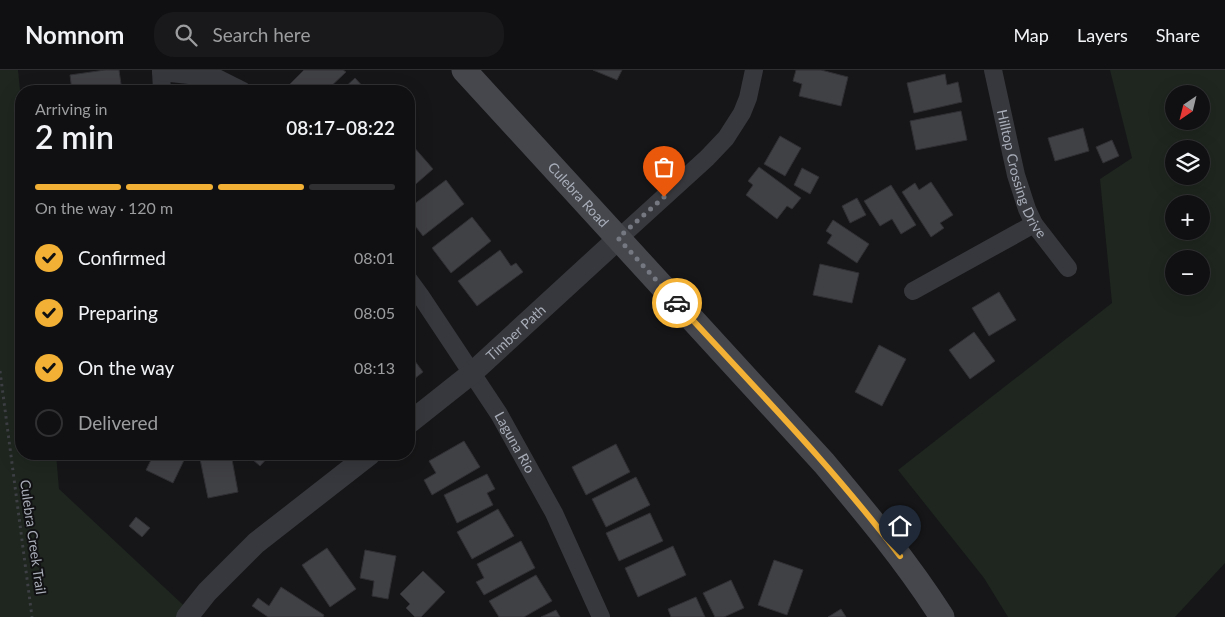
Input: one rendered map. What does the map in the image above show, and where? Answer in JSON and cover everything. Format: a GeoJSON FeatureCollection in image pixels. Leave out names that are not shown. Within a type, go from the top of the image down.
{"type":"FeatureCollection","features":[{"type":"Feature","properties":{"kind":"main road","name":"Culebra Road"},"geometry":{"type":"LineString","coordinates":[[464,70],[824,463],[876,525],[942,617]]}},
{"type":"Feature","properties":{"kind":"street"},"geometry":{"type":"LineString","coordinates":[[618,238],[707,158],[726,138],[742,113],[748,98],[754,70]]}},
{"type":"Feature","properties":{"kind":"street","name":"Hilltop Crossing Drive"},"geometry":{"type":"LineString","coordinates":[[993,70],[1016,175],[1034,224],[1068,268]]}},
{"type":"Feature","properties":{"kind":"street"},"geometry":{"type":"LineString","coordinates":[[162,85],[161,71],[217,78],[231,85]]}},
{"type":"Feature","properties":{"kind":"street"},"geometry":{"type":"LineString","coordinates":[[914,291],[1034,224]]}},
{"type":"Feature","properties":{"kind":"street","name":"Timber Path"},"geometry":{"type":"LineString","coordinates":[[415,418],[472,373],[618,238]]}},
{"type":"Feature","properties":{"kind":"street","name":"Laguna Rio"},"geometry":{"type":"LineString","coordinates":[[415,289],[499,414],[554,513],[601,617]]}},
{"type":"Feature","properties":{"kind":"street"},"geometry":{"type":"LineString","coordinates":[[187,617],[207,592],[256,543],[362,460]]}},
{"type":"Feature","properties":{"kind":"path","name":"Culebra Creek Trail"},"geometry":{"type":"LineString","coordinates":[[0,371],[32,617]]}},
{"type":"Feature","properties":{"kind":"shaded area"},"geometry":{"type":"Polygon","coordinates":[[[0,70],[18,70],[20,85],[15,85],[15,460],[57,460],[59,489],[196,617],[0,617],[0,70]]]}},
{"type":"Feature","properties":{"kind":"shaded area"},"geometry":{"type":"Polygon","coordinates":[[[1110,70],[1225,70],[1225,563],[1175,617],[1008,617],[984,578],[898,470],[1112,303],[1100,179],[1132,158],[1110,70]]]}},
{"type":"Feature","properties":{"kind":"building"},"geometry":{"type":"Polygon","coordinates":[[[119,70],[121,85],[71,85],[70,75],[119,70]]]}},
{"type":"Feature","properties":{"kind":"building"},"geometry":{"type":"Polygon","coordinates":[[[304,70],[343,70],[346,72],[332,85],[289,85],[304,70]]]}},
{"type":"Feature","properties":{"kind":"building"},"geometry":{"type":"Polygon","coordinates":[[[593,70],[622,70],[617,80],[593,70]]]}},
{"type":"Feature","properties":{"kind":"building"},"geometry":{"type":"Polygon","coordinates":[[[796,70],[821,70],[848,77],[841,106],[799,96],[802,84],[793,81],[796,70]]]}},
{"type":"Feature","properties":{"kind":"building"},"geometry":{"type":"Polygon","coordinates":[[[945,74],[947,85],[958,82],[962,102],[914,113],[907,83],[945,74]]]}},
{"type":"Feature","properties":{"kind":"building"},"geometry":{"type":"Polygon","coordinates":[[[355,78],[361,85],[347,85],[355,78]]]}},
{"type":"Feature","properties":{"kind":"building"},"geometry":{"type":"Polygon","coordinates":[[[961,111],[967,140],[916,150],[910,121],[961,111]]]}},
{"type":"Feature","properties":{"kind":"building"},"geometry":{"type":"Polygon","coordinates":[[[1083,128],[1089,151],[1055,161],[1048,138],[1083,128]]]}},
{"type":"Feature","properties":{"kind":"building"},"geometry":{"type":"Polygon","coordinates":[[[780,136],[801,148],[785,176],[764,164],[780,136]]]}},
{"type":"Feature","properties":{"kind":"building"},"geometry":{"type":"Polygon","coordinates":[[[1112,140],[1119,156],[1103,163],[1096,147],[1112,140]]]}},
{"type":"Feature","properties":{"kind":"building"},"geometry":{"type":"Polygon","coordinates":[[[415,148],[433,169],[415,185],[415,148]]]}},
{"type":"Feature","properties":{"kind":"building"},"geometry":{"type":"Polygon","coordinates":[[[759,167],[801,198],[792,209],[787,206],[777,219],[746,195],[753,185],[748,181],[759,167]]]}},
{"type":"Feature","properties":{"kind":"building"},"geometry":{"type":"Polygon","coordinates":[[[802,168],[819,177],[810,194],[794,185],[802,168]]]}},
{"type":"Feature","properties":{"kind":"building"},"geometry":{"type":"Polygon","coordinates":[[[446,180],[464,204],[423,236],[415,226],[415,203],[446,180]]]}},
{"type":"Feature","properties":{"kind":"building"},"geometry":{"type":"Polygon","coordinates":[[[931,182],[953,215],[940,223],[944,228],[931,237],[902,192],[915,183],[919,190],[931,182]]]}},
{"type":"Feature","properties":{"kind":"building"},"geometry":{"type":"Polygon","coordinates":[[[891,185],[916,225],[901,234],[892,219],[880,226],[864,201],[891,185]]]}},
{"type":"Feature","properties":{"kind":"building"},"geometry":{"type":"Polygon","coordinates":[[[857,198],[866,215],[850,223],[842,206],[857,198]]]}},
{"type":"Feature","properties":{"kind":"building"},"geometry":{"type":"Polygon","coordinates":[[[472,217],[491,241],[451,273],[432,248],[472,217]]]}},
{"type":"Feature","properties":{"kind":"building"},"geometry":{"type":"Polygon","coordinates":[[[833,220],[869,244],[857,263],[827,243],[832,235],[826,231],[833,220]]]}},
{"type":"Feature","properties":{"kind":"building"},"geometry":{"type":"Polygon","coordinates":[[[500,250],[511,266],[516,263],[523,272],[477,306],[458,281],[500,250]]]}},
{"type":"Feature","properties":{"kind":"building"},"geometry":{"type":"Polygon","coordinates":[[[820,264],[859,273],[852,303],[813,295],[820,264]]]}},
{"type":"Feature","properties":{"kind":"building"},"geometry":{"type":"Polygon","coordinates":[[[999,292],[1016,320],[989,336],[972,308],[999,292]]]}},
{"type":"Feature","properties":{"kind":"building"},"geometry":{"type":"Polygon","coordinates":[[[974,332],[995,361],[970,379],[949,350],[974,332]]]}},
{"type":"Feature","properties":{"kind":"building"},"geometry":{"type":"Polygon","coordinates":[[[879,345],[906,359],[882,406],[855,392],[879,345]]]}},
{"type":"Feature","properties":{"kind":"building"},"geometry":{"type":"Polygon","coordinates":[[[415,361],[423,372],[415,378],[415,361]]]}},
{"type":"Feature","properties":{"kind":"building"},"geometry":{"type":"Polygon","coordinates":[[[464,441],[480,467],[432,495],[424,480],[436,473],[429,461],[464,441]]]}},
{"type":"Feature","properties":{"kind":"building"},"geometry":{"type":"Polygon","coordinates":[[[616,444],[630,472],[586,495],[572,467],[616,444]]]}},
{"type":"Feature","properties":{"kind":"building"},"geometry":{"type":"Polygon","coordinates":[[[151,460],[184,460],[173,483],[146,470],[151,460]]]}},
{"type":"Feature","properties":{"kind":"building"},"geometry":{"type":"Polygon","coordinates":[[[200,460],[232,460],[238,492],[208,498],[200,460]]]}},
{"type":"Feature","properties":{"kind":"building"},"geometry":{"type":"Polygon","coordinates":[[[253,460],[266,460],[260,466],[253,460]]]}},
{"type":"Feature","properties":{"kind":"building"},"geometry":{"type":"Polygon","coordinates":[[[487,474],[495,489],[487,493],[493,505],[457,523],[444,495],[487,474]]]}},
{"type":"Feature","properties":{"kind":"building"},"geometry":{"type":"Polygon","coordinates":[[[636,477],[650,505],[606,527],[592,499],[636,477]]]}},
{"type":"Feature","properties":{"kind":"building"},"geometry":{"type":"Polygon","coordinates":[[[498,509],[514,536],[472,559],[457,532],[498,509]]]}},
{"type":"Feature","properties":{"kind":"building"},"geometry":{"type":"Polygon","coordinates":[[[650,513],[663,541],[619,561],[606,533],[650,513]]]}},
{"type":"Feature","properties":{"kind":"building"},"geometry":{"type":"Polygon","coordinates":[[[136,517],[150,528],[142,537],[129,526],[136,517]]]}},
{"type":"Feature","properties":{"kind":"building"},"geometry":{"type":"Polygon","coordinates":[[[521,541],[535,568],[484,595],[476,582],[484,578],[477,564],[521,541]]]}},
{"type":"Feature","properties":{"kind":"building"},"geometry":{"type":"Polygon","coordinates":[[[673,546],[686,575],[638,597],[625,568],[673,546]]]}},
{"type":"Feature","properties":{"kind":"building"},"geometry":{"type":"Polygon","coordinates":[[[327,548],[356,589],[330,607],[302,565],[327,548]]]}},
{"type":"Feature","properties":{"kind":"building"},"geometry":{"type":"Polygon","coordinates":[[[365,550],[396,556],[388,599],[372,596],[374,581],[360,578],[365,550]]]}},
{"type":"Feature","properties":{"kind":"building"},"geometry":{"type":"Polygon","coordinates":[[[774,560],[803,570],[787,615],[758,605],[774,560]]]}},
{"type":"Feature","properties":{"kind":"building"},"geometry":{"type":"Polygon","coordinates":[[[423,571],[445,592],[421,617],[415,617],[406,608],[410,604],[400,594],[423,571]]]}},
{"type":"Feature","properties":{"kind":"building"},"geometry":{"type":"Polygon","coordinates":[[[536,575],[552,601],[524,617],[499,617],[489,601],[536,575]]]}},
{"type":"Feature","properties":{"kind":"building"},"geometry":{"type":"Polygon","coordinates":[[[731,580],[744,608],[724,617],[715,617],[703,593],[731,580]]]}},
{"type":"Feature","properties":{"kind":"building"},"geometry":{"type":"Polygon","coordinates":[[[281,587],[324,615],[323,617],[268,617],[252,606],[258,598],[269,606],[281,587]]]}},
{"type":"Feature","properties":{"kind":"building"},"geometry":{"type":"Polygon","coordinates":[[[696,597],[705,617],[671,617],[668,609],[696,597]]]}},
{"type":"Feature","properties":{"kind":"building"},"geometry":{"type":"Polygon","coordinates":[[[841,609],[846,617],[828,617],[841,609]]]}},
{"type":"Feature","properties":{"kind":"building"},"geometry":{"type":"Polygon","coordinates":[[[556,610],[560,617],[541,617],[556,610]]]}},
{"type":"Feature","properties":{"kind":"way so far"},"geometry":{"type":"LineString","coordinates":[[664,197],[618,238],[677,303]]}},
{"type":"Feature","properties":{"kind":"route"},"geometry":{"type":"LineString","coordinates":[[677,303],[824,463],[900,556]]}}]}
